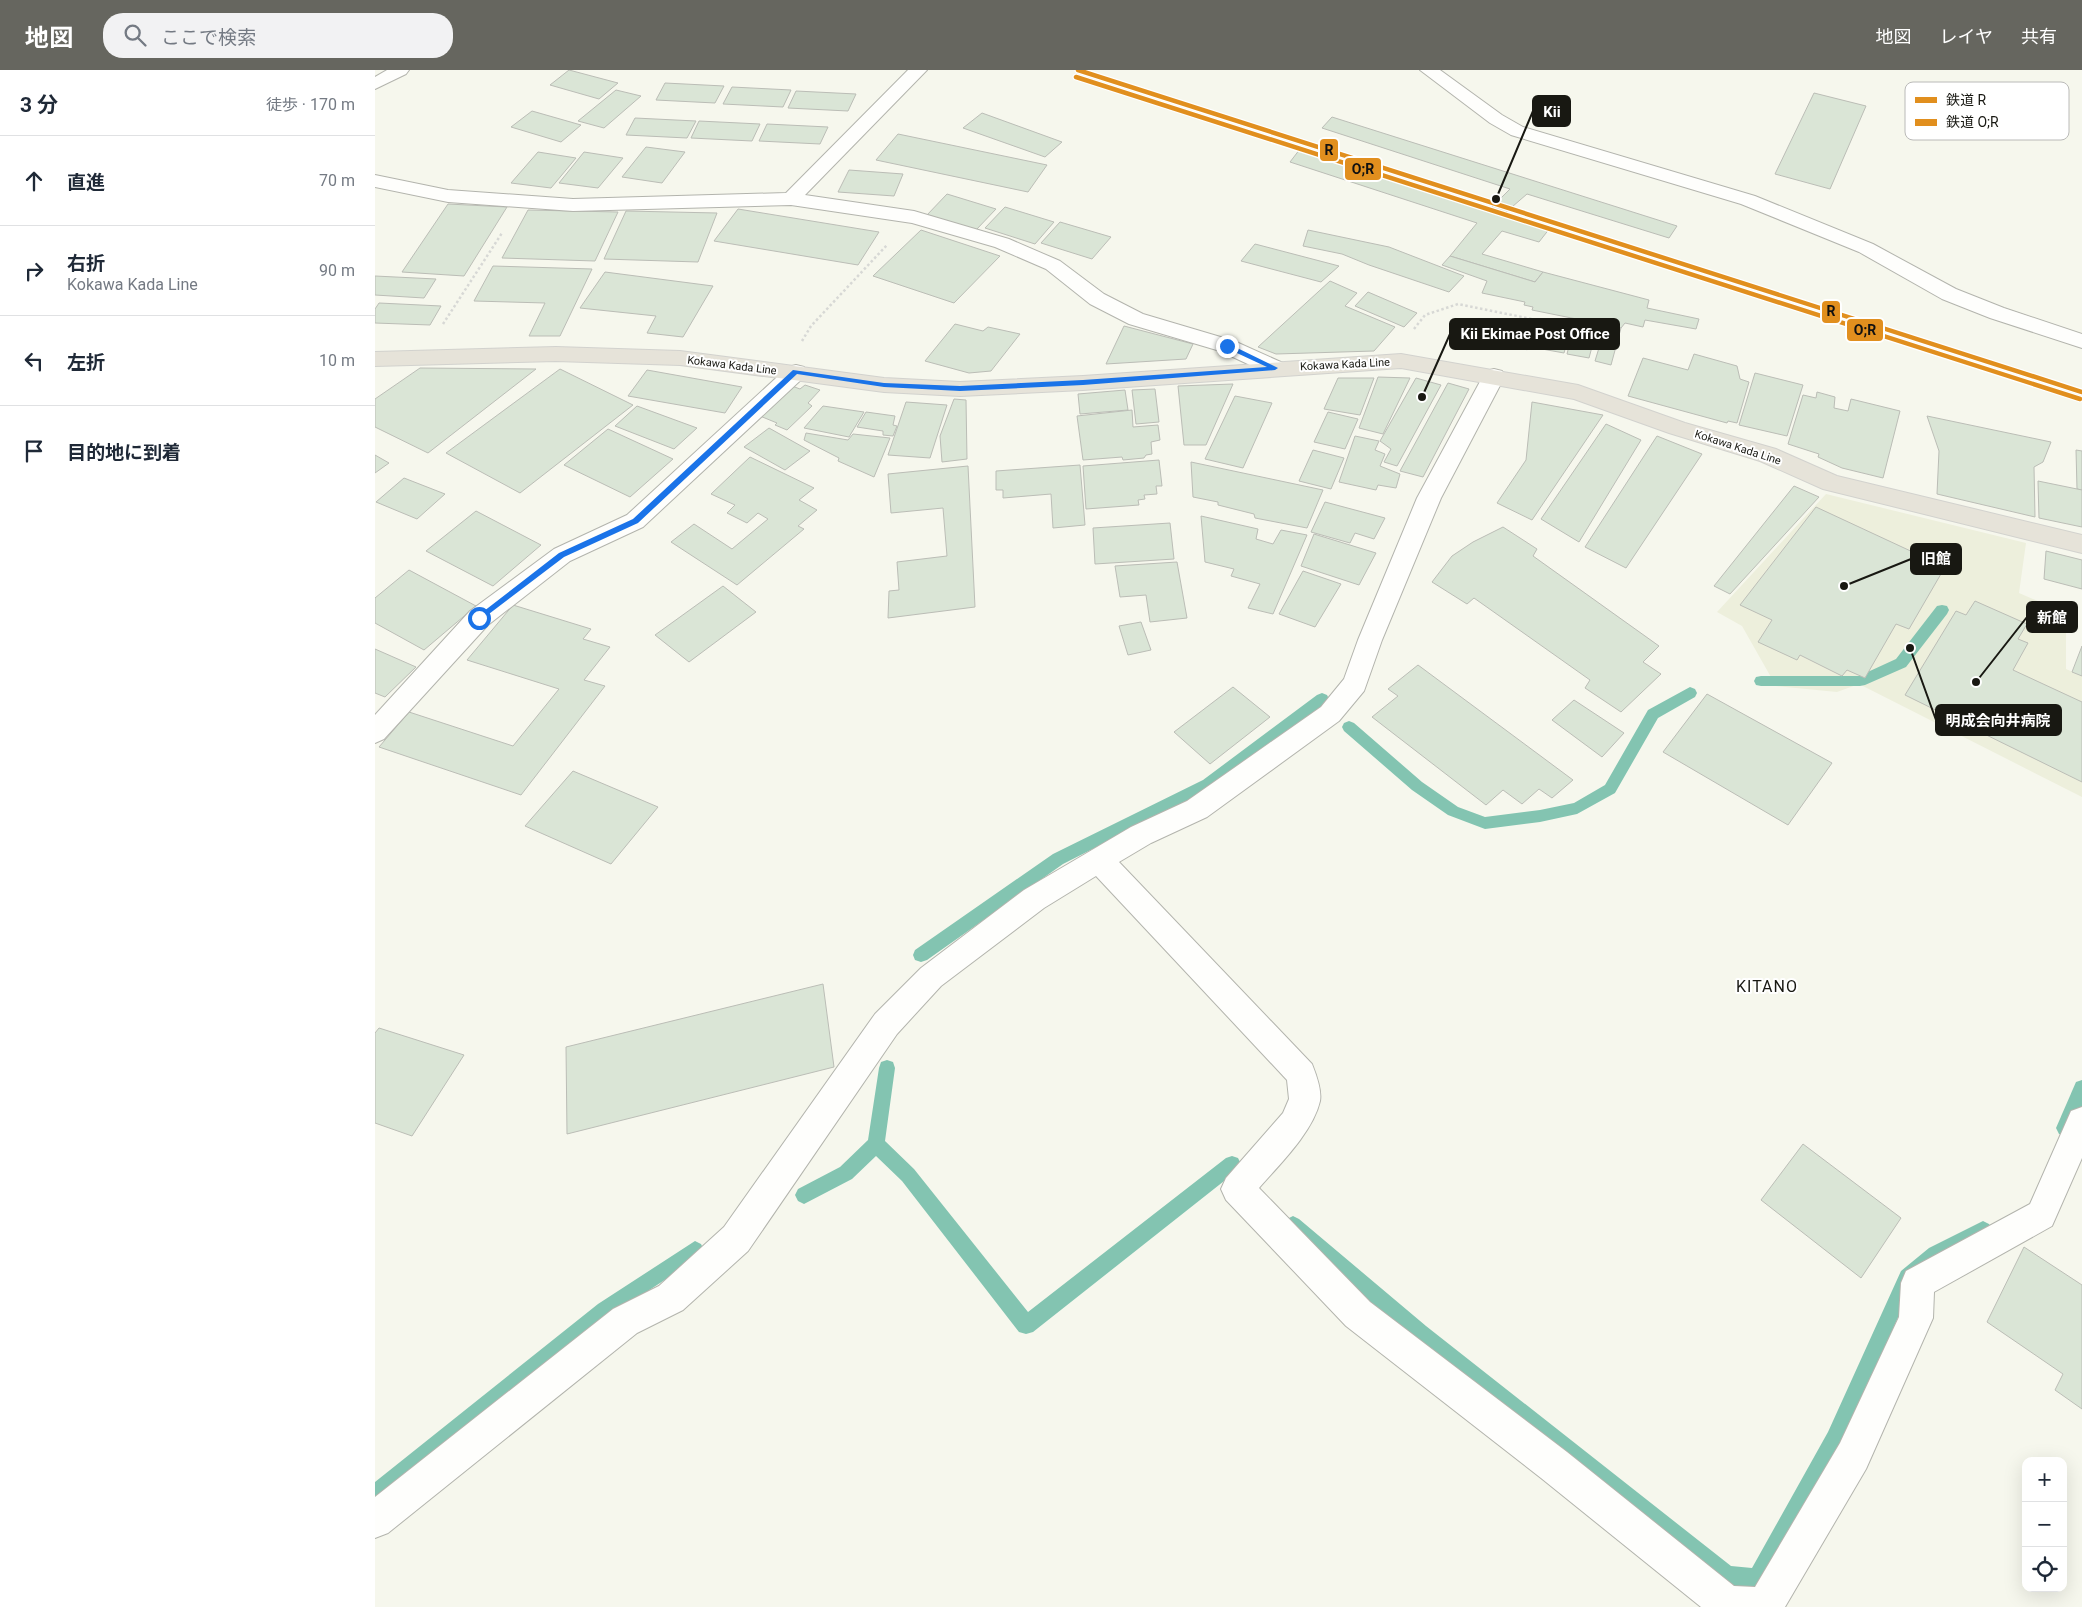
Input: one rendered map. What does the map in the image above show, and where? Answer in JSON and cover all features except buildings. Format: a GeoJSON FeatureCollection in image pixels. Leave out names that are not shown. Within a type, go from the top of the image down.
{"type":"FeatureCollection","features":[{"type":"Feature","properties":{"kind":"main road","name":"Kokawa Kada Line"},"geometry":{"type":"LineString","coordinates":[[375,358],[556,354],[680,358],[884,385],[960,389],[1083,383],[1275,368],[1401,361],[1577,392],[1677,428],[1768,455],[1831,483],[2082,544]]}},
{"type":"Feature","properties":{"kind":"street"},"geometry":{"type":"LineString","coordinates":[[375,84],[400,70]]}},
{"type":"Feature","properties":{"kind":"street"},"geometry":{"type":"LineString","coordinates":[[791,199],[917,70]]}},
{"type":"Feature","properties":{"kind":"street"},"geometry":{"type":"LineString","coordinates":[[1429,70],[1496,119],[1517,131],[1748,200],[1866,248],[1949,294],[1997,313],[2082,341]]}},
{"type":"Feature","properties":{"kind":"street"},"geometry":{"type":"LineString","coordinates":[[375,181],[448,196],[573,205],[791,199],[914,218],[1001,243],[1053,265],[1097,299],[1136,319],[1227,346],[1275,368]]}},
{"type":"Feature","properties":{"kind":"street"},"geometry":{"type":"LineString","coordinates":[[375,732],[479,618],[562,555],[635,521],[789,371]]}},
{"type":"Feature","properties":{"kind":"street"},"geometry":{"type":"LineString","coordinates":[[375,1520],[625,1321],[671,1298],[729,1246],[736,1239],[886,1024],[931,978],[1034,899],[1141,835],[1197,808],[1330,714],[1355,684],[1370,640],[1429,498],[1494,376]]}},
{"type":"Feature","properties":{"kind":"street"},"geometry":{"type":"LineString","coordinates":[[1099,860],[1301,1074],[1305,1100],[1294,1124],[1237,1189],[1358,1314],[1554,1465],[1727,1604],[1765,1606],[1853,1456],[1916,1318],[1918,1283],[2041,1215],[2082,1122]]}},
{"type":"Feature","properties":{"kind":"path"},"geometry":{"type":"LineString","coordinates":[[439,330],[523,201]]}},
{"type":"Feature","properties":{"kind":"path"},"geometry":{"type":"LineString","coordinates":[[789,371],[811,326],[914,218]]}},
{"type":"Feature","properties":{"kind":"path"},"geometry":{"type":"LineString","coordinates":[[1409,334],[1425,315],[1458,304],[1537,320],[1592,326]]}},
{"type":"Feature","properties":{"kind":"path"},"geometry":{"type":"LineString","coordinates":[[1525,352],[1537,320]]}},
{"type":"Feature","properties":{"kind":"shaded area"},"geometry":{"type":"Polygon","coordinates":[[[1826,494],[2026,543],[2019,593],[2066,613],[2066,669],[2082,676],[2082,797],[1859,684],[1837,692],[1776,686],[1742,626],[1717,612],[1826,494]]]}},
{"type":"Feature","properties":{"kind":"waterway"},"geometry":{"type":"LineString","coordinates":[[1761,681],[1860,681],[1901,663],[1942,610]]}},
{"type":"Feature","properties":{"kind":"waterway"},"geometry":{"type":"LineString","coordinates":[[1349,727],[1417,786],[1453,811],[1485,823],[1540,816],[1577,808],[1610,789],[1653,714],[1690,693]]}},
{"type":"Feature","properties":{"kind":"waterway"},"geometry":{"type":"LineString","coordinates":[[921,955],[1058,859],[1208,784],[1322,699]]}},
{"type":"Feature","properties":{"kind":"waterway"},"geometry":{"type":"LineString","coordinates":[[876,1144],[887,1068]]}},
{"type":"Feature","properties":{"kind":"waterway"},"geometry":{"type":"LineString","coordinates":[[2065,1128],[2082,1088]]}},
{"type":"Feature","properties":{"kind":"waterway"},"geometry":{"type":"LineString","coordinates":[[804,1195],[846,1173],[876,1144]]}},
{"type":"Feature","properties":{"kind":"waterway"},"geometry":{"type":"LineString","coordinates":[[876,1144],[908,1175],[1026,1325],[1232,1164]]}},
{"type":"Feature","properties":{"kind":"waterway"},"geometry":{"type":"LineString","coordinates":[[1293,1225],[1419,1333],[1727,1576],[1757,1578],[1835,1439],[1907,1277],[1935,1254],[1983,1230]]}},
{"type":"Feature","properties":{"kind":"waterway"},"geometry":{"type":"LineString","coordinates":[[375,1495],[604,1310],[695,1250]]}},
{"type":"Feature","properties":{"kind":"rail line","name":"R"},"geometry":{"type":"LineString","coordinates":[[1078,70],[2082,392]]}},
{"type":"Feature","properties":{"kind":"rail line","name":"O;R"},"geometry":{"type":"LineString","coordinates":[[1076,77],[2080,399]]}},
{"type":"Feature","properties":{"kind":"place","name":"Kii"},"geometry":{"type":"Point","coordinates":[1496,199]}},
{"type":"Feature","properties":{"kind":"place","name":"Kii Ekimae Post Office"},"geometry":{"type":"Point","coordinates":[1422,397]}},
{"type":"Feature","properties":{"kind":"place","name":"旧館"},"geometry":{"type":"Point","coordinates":[1844,586]}},
{"type":"Feature","properties":{"kind":"place","name":"明成会向井病院"},"geometry":{"type":"Point","coordinates":[1910,648]}},
{"type":"Feature","properties":{"kind":"place","name":"新館"},"geometry":{"type":"Point","coordinates":[1976,682]}},
{"type":"Feature","properties":{"kind":"district","name":"KITANO"},"geometry":{"type":"Point","coordinates":[1767,986]}},
{"type":"Feature","properties":{"kind":"route"},"geometry":{"type":"LineString","coordinates":[[479,618],[562,555],[635,521],[795,372],[884,385],[960,389],[1083,383],[1275,368],[1227,346]]}}]}
